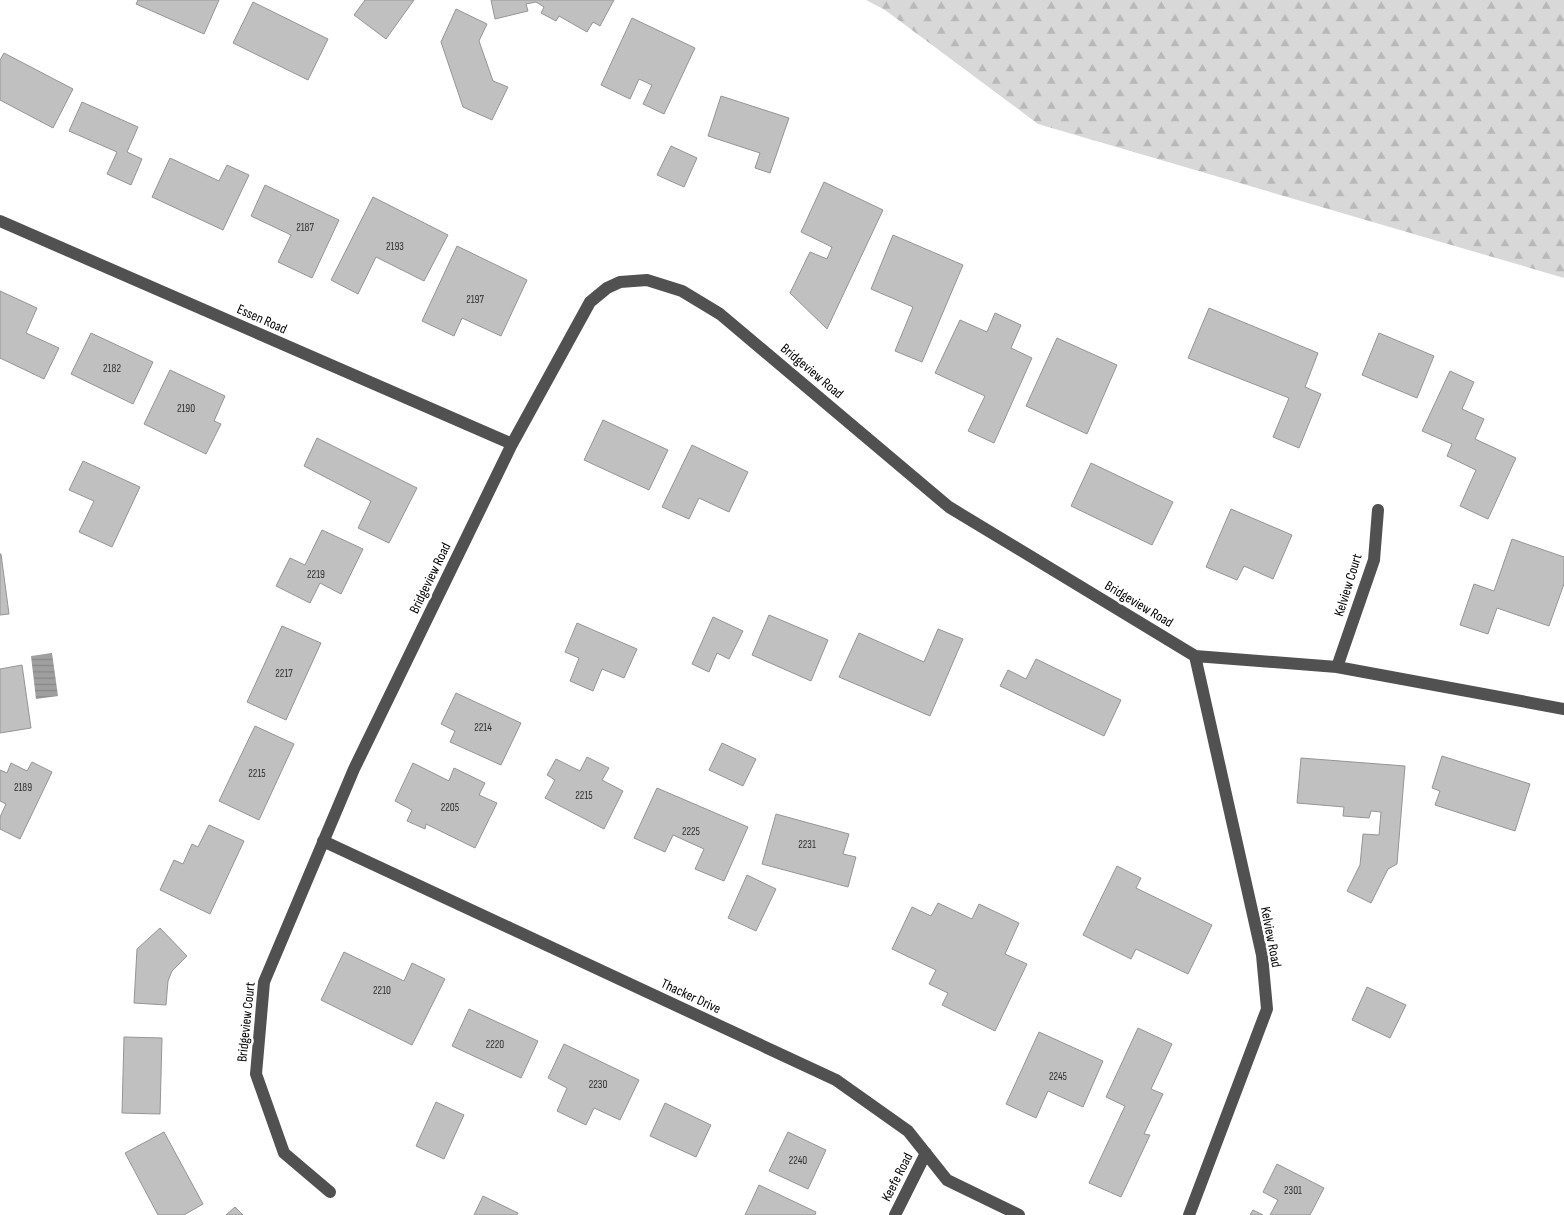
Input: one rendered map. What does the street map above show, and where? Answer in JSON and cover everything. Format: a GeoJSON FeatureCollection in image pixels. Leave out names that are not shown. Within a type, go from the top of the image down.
{"type":"FeatureCollection","features":[{"type":"Feature","properties":{"kind":"street","name":"Essen Road"},"geometry":{"type":"LineString","coordinates":[[0,221],[512,444]]}},
{"type":"Feature","properties":{"kind":"street","name":"Bridgeview Road"},"geometry":{"type":"LineString","coordinates":[[323,841],[354,769],[512,444],[590,302],[607,288],[620,282],[647,280],[665,285],[682,291],[720,314],[949,507],[1195,656],[1337,667],[1564,709]]}},
{"type":"Feature","properties":{"kind":"street","name":"Kelview Court"},"geometry":{"type":"LineString","coordinates":[[1337,667],[1374,560],[1378,510]]}},
{"type":"Feature","properties":{"kind":"street","name":"Kelview Road"},"geometry":{"type":"LineString","coordinates":[[1189,1215],[1267,1009],[1262,955],[1195,656]]}},
{"type":"Feature","properties":{"kind":"street","name":"Thacker Drive"},"geometry":{"type":"LineString","coordinates":[[323,841],[836,1080],[908,1131],[947,1180],[1019,1215]]}},
{"type":"Feature","properties":{"kind":"street","name":"Bridgeview Court"},"geometry":{"type":"LineString","coordinates":[[323,841],[264,982],[256,1074],[284,1153],[330,1192]]}},
{"type":"Feature","properties":{"kind":"street","name":"Keefe Road"},"geometry":{"type":"LineString","coordinates":[[895,1215],[926,1153]]}},
{"type":"Feature","properties":{"kind":"green space"},"geometry":{"type":"Polygon","coordinates":[[[866,0],[1564,0],[1564,278],[1038,124],[885,10],[866,0]]]}},
{"type":"Feature","properties":{"kind":"shaded area"},"geometry":{"type":"Polygon","coordinates":[[[52,653],[58,696],[36,699],[31,656],[52,653]]]}},
{"type":"Feature","properties":{"kind":"building"},"geometry":{"type":"Polygon","coordinates":[[[138,0],[219,0],[204,34],[136,4],[138,0]]]}},
{"type":"Feature","properties":{"kind":"building"},"geometry":{"type":"Polygon","coordinates":[[[365,0],[414,0],[386,39],[354,15],[365,0]]]}},
{"type":"Feature","properties":{"kind":"building"},"geometry":{"type":"Polygon","coordinates":[[[491,0],[614,0],[600,26],[593,22],[587,32],[559,16],[556,21],[541,13],[544,7],[536,2],[526,4],[528,11],[495,19],[491,0]]]}},
{"type":"Feature","properties":{"kind":"building"},"geometry":{"type":"Polygon","coordinates":[[[253,2],[328,39],[308,80],[233,43],[253,2]]]}},
{"type":"Feature","properties":{"kind":"building"},"geometry":{"type":"Polygon","coordinates":[[[456,9],[487,24],[479,41],[493,81],[508,87],[492,120],[463,107],[441,42],[456,9]]]}},
{"type":"Feature","properties":{"kind":"building"},"geometry":{"type":"Polygon","coordinates":[[[632,18],[695,48],[664,114],[643,104],[652,85],[639,79],[630,99],[601,85],[632,18]]]}},
{"type":"Feature","properties":{"kind":"building"},"geometry":{"type":"Polygon","coordinates":[[[4,53],[73,89],[53,128],[0,100],[0,60],[4,53]]]}},
{"type":"Feature","properties":{"kind":"building"},"geometry":{"type":"Polygon","coordinates":[[[721,96],[789,118],[770,173],[755,168],[760,153],[708,136],[721,96]]]}},
{"type":"Feature","properties":{"kind":"building"},"geometry":{"type":"Polygon","coordinates":[[[82,102],[138,127],[127,152],[142,159],[131,185],[107,174],[117,152],[69,131],[82,102]]]}},
{"type":"Feature","properties":{"kind":"building"},"geometry":{"type":"Polygon","coordinates":[[[671,146],[697,158],[684,187],[657,175],[671,146]]]}},
{"type":"Feature","properties":{"kind":"building"},"geometry":{"type":"Polygon","coordinates":[[[170,158],[219,181],[227,165],[249,175],[223,230],[152,197],[170,158]]]}},
{"type":"Feature","properties":{"kind":"building"},"geometry":{"type":"Polygon","coordinates":[[[824,182],[883,210],[827,329],[790,293],[810,252],[827,259],[832,247],[801,232],[824,182]]]}},
{"type":"Feature","properties":{"kind":"building"},"geometry":{"type":"Polygon","coordinates":[[[265,185],[339,220],[312,278],[278,262],[291,235],[251,216],[265,185]]]}},
{"type":"Feature","properties":{"kind":"building"},"geometry":{"type":"Polygon","coordinates":[[[373,197],[448,235],[424,281],[376,257],[358,294],[331,280],[373,197]]]}},
{"type":"Feature","properties":{"kind":"building"},"geometry":{"type":"Polygon","coordinates":[[[893,235],[963,265],[922,362],[895,351],[913,307],[871,289],[893,235]]]}},
{"type":"Feature","properties":{"kind":"building"},"geometry":{"type":"Polygon","coordinates":[[[457,246],[527,280],[501,336],[462,318],[454,336],[422,321],[457,246]]]}},
{"type":"Feature","properties":{"kind":"building"},"geometry":{"type":"Polygon","coordinates":[[[0,291],[37,308],[26,333],[59,348],[44,379],[0,358],[0,291]]]}},
{"type":"Feature","properties":{"kind":"building"},"geometry":{"type":"Polygon","coordinates":[[[1209,308],[1318,353],[1305,387],[1321,394],[1299,448],[1273,437],[1289,398],[1188,358],[1209,308]]]}},
{"type":"Feature","properties":{"kind":"building"},"geometry":{"type":"Polygon","coordinates":[[[995,313],[1021,325],[1011,348],[1032,358],[994,443],[968,431],[985,396],[935,373],[960,320],[987,332],[995,313]]]}},
{"type":"Feature","properties":{"kind":"building"},"geometry":{"type":"Polygon","coordinates":[[[91,333],[153,362],[133,404],[71,374],[91,333]]]}},
{"type":"Feature","properties":{"kind":"building"},"geometry":{"type":"Polygon","coordinates":[[[1379,333],[1434,356],[1417,398],[1362,375],[1379,333]]]}},
{"type":"Feature","properties":{"kind":"building"},"geometry":{"type":"Polygon","coordinates":[[[1057,338],[1117,365],[1087,434],[1026,406],[1057,338]]]}},
{"type":"Feature","properties":{"kind":"building"},"geometry":{"type":"Polygon","coordinates":[[[170,370],[225,396],[214,421],[221,424],[206,454],[144,424],[170,370]]]}},
{"type":"Feature","properties":{"kind":"building"},"geometry":{"type":"Polygon","coordinates":[[[1450,371],[1474,382],[1462,409],[1484,419],[1475,439],[1516,458],[1488,519],[1460,506],[1476,470],[1447,456],[1452,444],[1422,431],[1450,371]]]}},
{"type":"Feature","properties":{"kind":"building"},"geometry":{"type":"Polygon","coordinates":[[[603,420],[668,450],[649,490],[584,460],[603,420]]]}},
{"type":"Feature","properties":{"kind":"building"},"geometry":{"type":"Polygon","coordinates":[[[317,438],[417,488],[389,543],[358,528],[371,501],[304,466],[317,438]]]}},
{"type":"Feature","properties":{"kind":"building"},"geometry":{"type":"Polygon","coordinates":[[[692,445],[748,472],[729,512],[699,498],[689,519],[662,507],[692,445]]]}},
{"type":"Feature","properties":{"kind":"building"},"geometry":{"type":"Polygon","coordinates":[[[83,461],[140,487],[112,547],[79,532],[94,501],[69,490],[83,461]]]}},
{"type":"Feature","properties":{"kind":"building"},"geometry":{"type":"Polygon","coordinates":[[[1091,463],[1173,502],[1152,545],[1071,506],[1091,463]]]}},
{"type":"Feature","properties":{"kind":"building"},"geometry":{"type":"Polygon","coordinates":[[[1231,509],[1292,535],[1273,579],[1244,566],[1237,580],[1206,567],[1231,509]]]}},
{"type":"Feature","properties":{"kind":"building"},"geometry":{"type":"Polygon","coordinates":[[[322,530],[363,549],[341,594],[320,583],[310,603],[276,586],[290,558],[305,565],[322,530]]]}},
{"type":"Feature","properties":{"kind":"building"},"geometry":{"type":"Polygon","coordinates":[[[1512,539],[1564,557],[1564,584],[1549,626],[1497,608],[1488,634],[1460,625],[1474,584],[1494,591],[1512,539]]]}},
{"type":"Feature","properties":{"kind":"building"},"geometry":{"type":"Polygon","coordinates":[[[0,554],[9,614],[0,615],[0,554]]]}},
{"type":"Feature","properties":{"kind":"building"},"geometry":{"type":"Polygon","coordinates":[[[769,615],[828,640],[811,681],[752,655],[769,615]]]}},
{"type":"Feature","properties":{"kind":"building"},"geometry":{"type":"Polygon","coordinates":[[[713,617],[743,631],[729,659],[717,653],[709,672],[692,664],[713,617]]]}},
{"type":"Feature","properties":{"kind":"building"},"geometry":{"type":"Polygon","coordinates":[[[577,623],[637,649],[624,678],[602,669],[593,691],[570,681],[579,658],[565,652],[577,623]]]}},
{"type":"Feature","properties":{"kind":"building"},"geometry":{"type":"Polygon","coordinates":[[[282,626],[321,643],[286,720],[247,702],[282,626]]]}},
{"type":"Feature","properties":{"kind":"building"},"geometry":{"type":"Polygon","coordinates":[[[938,629],[963,639],[930,716],[839,677],[859,633],[924,662],[938,629]]]}},
{"type":"Feature","properties":{"kind":"building"},"geometry":{"type":"Polygon","coordinates":[[[1036,659],[1121,700],[1104,736],[1000,686],[1008,670],[1026,679],[1036,659]]]}},
{"type":"Feature","properties":{"kind":"building"},"geometry":{"type":"Polygon","coordinates":[[[22,665],[31,728],[0,733],[0,669],[22,665]]]}},
{"type":"Feature","properties":{"kind":"building"},"geometry":{"type":"Polygon","coordinates":[[[456,693],[521,723],[501,765],[450,742],[455,731],[441,724],[456,693]]]}},
{"type":"Feature","properties":{"kind":"building"},"geometry":{"type":"Polygon","coordinates":[[[255,726],[294,744],[259,820],[219,801],[255,726]]]}},
{"type":"Feature","properties":{"kind":"building"},"geometry":{"type":"Polygon","coordinates":[[[722,743],[756,759],[743,786],[709,770],[722,743]]]}},
{"type":"Feature","properties":{"kind":"building"},"geometry":{"type":"Polygon","coordinates":[[[1442,756],[1530,784],[1515,831],[1435,805],[1440,791],[1432,788],[1442,756]]]}},
{"type":"Feature","properties":{"kind":"building"},"geometry":{"type":"Polygon","coordinates":[[[587,757],[609,768],[602,780],[623,791],[604,829],[545,798],[555,780],[547,775],[556,759],[580,771],[587,757]]]}},
{"type":"Feature","properties":{"kind":"building"},"geometry":{"type":"Polygon","coordinates":[[[1301,758],[1405,766],[1397,864],[1388,869],[1371,903],[1347,891],[1360,865],[1363,834],[1379,835],[1381,812],[1371,811],[1369,818],[1343,816],[1344,807],[1297,803],[1301,758]]]}},
{"type":"Feature","properties":{"kind":"building"},"geometry":{"type":"Polygon","coordinates":[[[32,762],[52,772],[20,839],[0,829],[0,817],[6,804],[0,801],[0,770],[7,773],[11,763],[27,771],[32,762]]]}},
{"type":"Feature","properties":{"kind":"building"},"geometry":{"type":"Polygon","coordinates":[[[413,763],[449,781],[454,768],[485,783],[479,795],[497,803],[475,848],[426,824],[425,829],[407,821],[412,810],[395,801],[413,763]]]}},
{"type":"Feature","properties":{"kind":"building"},"geometry":{"type":"Polygon","coordinates":[[[657,788],[748,827],[724,881],[695,869],[704,849],[673,835],[665,852],[634,838],[657,788]]]}},
{"type":"Feature","properties":{"kind":"building"},"geometry":{"type":"Polygon","coordinates":[[[776,814],[849,834],[843,854],[856,857],[848,887],[762,864],[776,814]]]}},
{"type":"Feature","properties":{"kind":"building"},"geometry":{"type":"Polygon","coordinates":[[[209,825],[244,841],[210,914],[160,890],[174,860],[183,864],[192,844],[198,847],[209,825]]]}},
{"type":"Feature","properties":{"kind":"building"},"geometry":{"type":"Polygon","coordinates":[[[1117,866],[1141,878],[1136,888],[1212,925],[1188,974],[1136,949],[1131,959],[1083,935],[1117,866]]]}},
{"type":"Feature","properties":{"kind":"building"},"geometry":{"type":"Polygon","coordinates":[[[747,875],[776,889],[756,931],[728,918],[747,875]]]}},
{"type":"Feature","properties":{"kind":"building"},"geometry":{"type":"Polygon","coordinates":[[[938,903],[972,919],[979,904],[1019,923],[1005,954],[1027,964],[995,1031],[942,1005],[948,993],[929,984],[936,970],[892,949],[912,907],[931,916],[938,903]]]}},
{"type":"Feature","properties":{"kind":"building"},"geometry":{"type":"Polygon","coordinates":[[[160,928],[187,956],[172,971],[168,981],[166,1005],[134,1003],[137,949],[160,928]]]}},
{"type":"Feature","properties":{"kind":"building"},"geometry":{"type":"Polygon","coordinates":[[[344,952],[404,981],[412,963],[445,979],[412,1045],[321,1000],[344,952]]]}},
{"type":"Feature","properties":{"kind":"building"},"geometry":{"type":"Polygon","coordinates":[[[1367,987],[1406,1005],[1390,1038],[1352,1020],[1367,987]]]}},
{"type":"Feature","properties":{"kind":"building"},"geometry":{"type":"Polygon","coordinates":[[[469,1009],[538,1041],[521,1078],[452,1046],[469,1009]]]}},
{"type":"Feature","properties":{"kind":"building"},"geometry":{"type":"Polygon","coordinates":[[[1138,1028],[1172,1044],[1151,1089],[1163,1094],[1144,1134],[1150,1135],[1121,1197],[1089,1183],[1125,1106],[1106,1097],[1138,1028]]]}},
{"type":"Feature","properties":{"kind":"building"},"geometry":{"type":"Polygon","coordinates":[[[1039,1032],[1103,1061],[1083,1107],[1048,1091],[1036,1118],[1006,1104],[1039,1032]]]}},
{"type":"Feature","properties":{"kind":"building"},"geometry":{"type":"Polygon","coordinates":[[[124,1037],[162,1038],[160,1114],[122,1113],[124,1037]]]}},
{"type":"Feature","properties":{"kind":"building"},"geometry":{"type":"Polygon","coordinates":[[[564,1044],[639,1080],[620,1120],[594,1108],[586,1125],[557,1111],[567,1088],[548,1078],[564,1044]]]}},
{"type":"Feature","properties":{"kind":"building"},"geometry":{"type":"Polygon","coordinates":[[[436,1102],[464,1115],[444,1159],[416,1146],[436,1102]]]}},
{"type":"Feature","properties":{"kind":"building"},"geometry":{"type":"Polygon","coordinates":[[[665,1103],[711,1125],[696,1157],[650,1136],[665,1103]]]}},
{"type":"Feature","properties":{"kind":"building"},"geometry":{"type":"Polygon","coordinates":[[[164,1132],[203,1204],[184,1215],[158,1215],[125,1153],[164,1132]]]}},
{"type":"Feature","properties":{"kind":"building"},"geometry":{"type":"Polygon","coordinates":[[[788,1132],[826,1150],[808,1189],[769,1171],[788,1132]]]}},
{"type":"Feature","properties":{"kind":"building"},"geometry":{"type":"Polygon","coordinates":[[[1277,1164],[1324,1188],[1310,1215],[1270,1215],[1278,1200],[1263,1192],[1277,1164]]]}},
{"type":"Feature","properties":{"kind":"building"},"geometry":{"type":"Polygon","coordinates":[[[759,1185],[816,1212],[815,1215],[745,1215],[759,1185]]]}},
{"type":"Feature","properties":{"kind":"building"},"geometry":{"type":"Polygon","coordinates":[[[483,1196],[518,1213],[517,1215],[474,1215],[483,1196]]]}},
{"type":"Feature","properties":{"kind":"building"},"geometry":{"type":"Polygon","coordinates":[[[235,1207],[243,1215],[226,1215],[235,1207]]]}},
{"type":"Feature","properties":{"kind":"building"},"geometry":{"type":"Polygon","coordinates":[[[1253,1210],[1263,1215],[1250,1215],[1253,1210]]]}}]}
